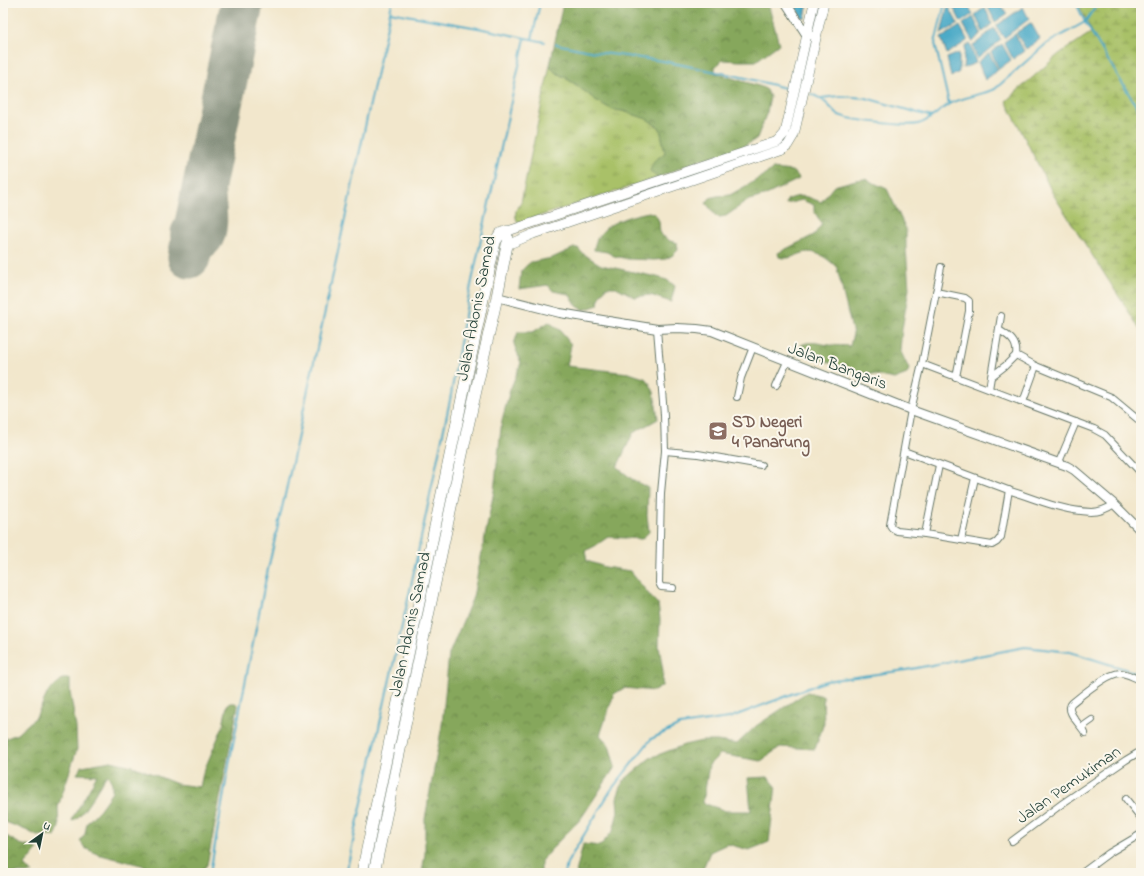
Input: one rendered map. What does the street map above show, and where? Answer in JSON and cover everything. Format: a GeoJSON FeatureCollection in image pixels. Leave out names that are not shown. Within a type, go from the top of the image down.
{"type":"FeatureCollection","features":[{"type":"Feature","properties":{"kind":"highway","name":"Jalan Adonis Samad"},"geometry":{"type":"LineString","coordinates":[[374,873],[463,425],[496,242],[500,234],[508,231]]}},
{"type":"Feature","properties":{"kind":"highway","name":"Jalan Adonis Samad"},"geometry":{"type":"LineString","coordinates":[[362,873],[463,425],[497,297],[507,245]]}},
{"type":"Feature","properties":{"kind":"main road"},"geometry":{"type":"LineString","coordinates":[[802,80],[806,34],[814,3]]}},
{"type":"Feature","properties":{"kind":"main road"},"geometry":{"type":"LineString","coordinates":[[508,231],[778,141],[786,133],[817,37],[824,3]]}},
{"type":"Feature","properties":{"kind":"main road"},"geometry":{"type":"LineString","coordinates":[[507,245],[540,232],[783,149],[788,145],[794,135],[799,93]]}},
{"type":"Feature","properties":{"kind":"main road","name":"Jalan Adonis Samad"},"geometry":{"type":"LineString","coordinates":[[507,245],[508,231]]}},
{"type":"Feature","properties":{"kind":"street"},"geometry":{"type":"LineString","coordinates":[[786,3],[806,34],[817,37]]}},
{"type":"Feature","properties":{"kind":"street"},"geometry":{"type":"LineString","coordinates":[[941,267],[890,525],[897,531],[992,545],[1001,537],[1009,490]]}},
{"type":"Feature","properties":{"kind":"street"},"geometry":{"type":"LineString","coordinates":[[936,292],[965,298],[969,301],[969,311],[956,377]]}},
{"type":"Feature","properties":{"kind":"street","name":"Jalan Bangaris"},"geometry":{"type":"LineString","coordinates":[[497,297],[560,313],[657,329],[677,328],[707,330],[718,333],[787,362],[912,410],[1059,462],[1074,470],[1114,504],[1141,531]]}},
{"type":"Feature","properties":{"kind":"street"},"geometry":{"type":"LineString","coordinates":[[989,389],[1001,316]]}},
{"type":"Feature","properties":{"kind":"street"},"geometry":{"type":"LineString","coordinates":[[657,329],[664,415],[665,451],[661,494],[659,583],[661,587],[673,588]]}},
{"type":"Feature","properties":{"kind":"street"},"geometry":{"type":"LineString","coordinates":[[992,376],[1016,355],[1014,343],[1008,335],[999,330]]}},
{"type":"Feature","properties":{"kind":"street"},"geometry":{"type":"LineString","coordinates":[[737,397],[741,378],[753,347]]}},
{"type":"Feature","properties":{"kind":"street"},"geometry":{"type":"LineString","coordinates":[[1016,355],[1036,366],[1111,397],[1141,422]]}},
{"type":"Feature","properties":{"kind":"street"},"geometry":{"type":"LineString","coordinates":[[776,386],[787,362]]}},
{"type":"Feature","properties":{"kind":"street"},"geometry":{"type":"LineString","coordinates":[[922,364],[1094,429],[1105,435],[1141,473]]}},
{"type":"Feature","properties":{"kind":"street"},"geometry":{"type":"LineString","coordinates":[[1023,402],[1036,366]]}},
{"type":"Feature","properties":{"kind":"street"},"geometry":{"type":"LineString","coordinates":[[1059,462],[1076,422]]}},
{"type":"Feature","properties":{"kind":"street"},"geometry":{"type":"LineString","coordinates":[[665,451],[698,454],[761,465]]}},
{"type":"Feature","properties":{"kind":"street"},"geometry":{"type":"LineString","coordinates":[[904,451],[1044,503],[1090,512],[1105,510],[1114,504]]}},
{"type":"Feature","properties":{"kind":"street"},"geometry":{"type":"LineString","coordinates":[[925,534],[939,465]]}},
{"type":"Feature","properties":{"kind":"street"},"geometry":{"type":"LineString","coordinates":[[960,540],[975,478]]}},
{"type":"Feature","properties":{"kind":"street","name":"Jalan Pemukiman"},"geometry":{"type":"LineString","coordinates":[[1085,733],[1069,709],[1072,703],[1115,674],[1123,673],[1141,680]]}},
{"type":"Feature","properties":{"kind":"street"},"geometry":{"type":"LineString","coordinates":[[1082,727],[1092,720]]}},
{"type":"Feature","properties":{"kind":"street","name":"Jalan Pemukiman"},"geometry":{"type":"LineString","coordinates":[[1012,841],[1063,803],[1141,751]]}},
{"type":"Feature","properties":{"kind":"street"},"geometry":{"type":"LineString","coordinates":[[1126,799],[1141,818]]}},
{"type":"Feature","properties":{"kind":"street"},"geometry":{"type":"LineString","coordinates":[[1082,873],[1109,853],[1139,835],[1141,843]]}},
{"type":"Feature","properties":{"kind":"green space"},"geometry":{"type":"Polygon","coordinates":[[[563,3],[768,3],[779,44],[756,61],[723,60],[715,67],[715,73],[762,87],[767,90],[770,97],[767,112],[757,138],[735,151],[699,160],[657,178],[650,171],[654,161],[665,153],[660,128],[647,119],[623,111],[613,110],[597,101],[575,84],[554,71],[550,65],[563,3]]]}},
{"type":"Feature","properties":{"kind":"green space"},"geometry":{"type":"Polygon","coordinates":[[[1078,3],[1141,3],[1141,331],[1053,194],[1006,101],[1059,54],[1092,32],[1078,3]]]}},
{"type":"Feature","properties":{"kind":"green space"},"geometry":{"type":"Polygon","coordinates":[[[550,65],[554,71],[575,84],[597,101],[613,110],[623,111],[647,119],[660,128],[665,153],[654,161],[657,178],[521,222],[517,221],[516,212],[518,206],[520,207],[550,65]]]}},
{"type":"Feature","properties":{"kind":"green space"},"geometry":{"type":"Polygon","coordinates":[[[772,169],[792,171],[798,176],[799,179],[764,196],[749,200],[726,216],[716,216],[706,203],[710,198],[730,195],[765,175],[772,169]]]}},
{"type":"Feature","properties":{"kind":"green space"},"geometry":{"type":"Polygon","coordinates":[[[865,179],[887,189],[906,229],[909,289],[900,350],[909,369],[907,374],[894,379],[846,369],[806,354],[801,345],[808,343],[850,346],[853,334],[837,268],[826,258],[812,252],[786,258],[779,257],[778,253],[814,235],[822,224],[814,211],[814,205],[802,200],[786,204],[787,200],[801,196],[821,202],[834,186],[865,179]]]}},
{"type":"Feature","properties":{"kind":"green space"},"geometry":{"type":"Polygon","coordinates":[[[649,212],[655,214],[659,221],[660,234],[670,241],[677,243],[678,250],[673,255],[666,259],[628,259],[614,256],[607,252],[594,250],[596,241],[600,234],[614,223],[632,216],[649,212]]]}},
{"type":"Feature","properties":{"kind":"green space"},"geometry":{"type":"Polygon","coordinates":[[[574,248],[578,248],[582,253],[601,265],[667,280],[675,286],[671,302],[650,295],[635,297],[616,287],[606,287],[599,299],[598,305],[584,310],[577,306],[569,294],[553,291],[548,285],[519,289],[521,271],[531,262],[552,258],[574,248]]]}},
{"type":"Feature","properties":{"kind":"green space"},"geometry":{"type":"Polygon","coordinates":[[[549,322],[561,331],[571,345],[567,366],[629,373],[647,379],[654,392],[658,419],[633,433],[617,467],[632,479],[648,488],[647,515],[649,532],[642,539],[608,537],[585,551],[587,561],[605,567],[630,571],[658,604],[660,619],[659,646],[663,671],[662,686],[654,691],[624,688],[614,694],[600,735],[609,745],[615,767],[580,820],[541,861],[541,873],[422,873],[425,853],[425,819],[442,725],[449,654],[473,597],[494,491],[502,420],[510,390],[521,363],[514,344],[518,332],[533,332],[549,322]]]}},
{"type":"Feature","properties":{"kind":"green space"},"geometry":{"type":"Polygon","coordinates":[[[62,679],[70,679],[70,692],[76,727],[77,749],[58,807],[59,827],[55,837],[49,835],[37,836],[3,821],[3,738],[17,734],[36,717],[48,692],[62,679]]]}},
{"type":"Feature","properties":{"kind":"green space"},"geometry":{"type":"Polygon","coordinates":[[[807,692],[823,696],[824,723],[815,749],[780,747],[761,761],[720,754],[709,765],[703,803],[726,811],[751,811],[748,778],[768,777],[776,786],[769,842],[749,850],[727,844],[710,852],[701,873],[576,873],[583,844],[600,846],[613,831],[618,812],[617,798],[623,781],[650,758],[684,745],[702,741],[717,741],[737,744],[756,726],[807,692]]]}},
{"type":"Feature","properties":{"kind":"green space"},"geometry":{"type":"Polygon","coordinates":[[[230,703],[235,703],[238,705],[207,865],[200,873],[173,873],[97,854],[85,848],[80,841],[85,834],[87,823],[100,809],[112,792],[112,783],[107,775],[86,808],[76,819],[72,821],[97,775],[77,774],[82,766],[111,761],[133,766],[177,784],[200,787],[203,773],[223,726],[227,705],[230,703]]]}},
{"type":"Feature","properties":{"kind":"green space"},"geometry":{"type":"Polygon","coordinates":[[[3,834],[20,844],[38,849],[25,865],[33,873],[3,873],[3,834]]]}},
{"type":"Feature","properties":{"kind":"water"},"geometry":{"type":"Polygon","coordinates":[[[793,3],[808,3],[805,18],[801,17],[793,3]]]}},
{"type":"Feature","properties":{"kind":"water"},"geometry":{"type":"Polygon","coordinates":[[[951,3],[966,3],[973,14],[961,22],[951,3]]]}},
{"type":"Feature","properties":{"kind":"water"},"geometry":{"type":"Polygon","coordinates":[[[989,3],[1000,3],[1007,14],[995,22],[987,5],[989,3]]]}},
{"type":"Feature","properties":{"kind":"water"},"geometry":{"type":"Polygon","coordinates":[[[949,7],[958,24],[941,34],[947,8],[949,7]]]}},
{"type":"Feature","properties":{"kind":"water"},"geometry":{"type":"Polygon","coordinates":[[[985,7],[992,24],[983,32],[975,15],[985,7]]]}},
{"type":"Feature","properties":{"kind":"water"},"geometry":{"type":"Polygon","coordinates":[[[1023,7],[1029,19],[1004,38],[996,26],[1023,7]]]}},
{"type":"Feature","properties":{"kind":"water"},"geometry":{"type":"Polygon","coordinates":[[[973,17],[981,33],[973,42],[963,24],[973,17]]]}},
{"type":"Feature","properties":{"kind":"water"},"geometry":{"type":"Polygon","coordinates":[[[1030,23],[1040,39],[1026,49],[1016,33],[1030,23]]]}},
{"type":"Feature","properties":{"kind":"water"},"geometry":{"type":"Polygon","coordinates":[[[960,26],[967,41],[947,54],[941,38],[960,26]]]}},
{"type":"Feature","properties":{"kind":"water"},"geometry":{"type":"Polygon","coordinates":[[[994,28],[1001,40],[977,59],[973,46],[994,28]]]}},
{"type":"Feature","properties":{"kind":"water"},"geometry":{"type":"Polygon","coordinates":[[[1015,34],[1024,51],[1013,59],[1004,42],[1015,34]]]}},
{"type":"Feature","properties":{"kind":"water"},"geometry":{"type":"Polygon","coordinates":[[[970,44],[976,63],[963,68],[965,46],[970,44]]]}},
{"type":"Feature","properties":{"kind":"water"},"geometry":{"type":"Polygon","coordinates":[[[1002,44],[1011,60],[999,69],[991,52],[1002,44]]]}},
{"type":"Feature","properties":{"kind":"water"},"geometry":{"type":"Polygon","coordinates":[[[959,53],[959,72],[951,77],[947,58],[959,53]]]}},
{"type":"Feature","properties":{"kind":"water"},"geometry":{"type":"Polygon","coordinates":[[[989,53],[998,70],[985,80],[978,62],[989,53]]]}},
{"type":"Feature","properties":{"kind":"waterway"},"geometry":{"type":"LineString","coordinates":[[390,12],[392,3]]}},
{"type":"Feature","properties":{"kind":"waterway"},"geometry":{"type":"LineString","coordinates":[[532,39],[540,3]]}},
{"type":"Feature","properties":{"kind":"waterway"},"geometry":{"type":"LineString","coordinates":[[945,3],[935,43],[949,104]]}},
{"type":"Feature","properties":{"kind":"waterway"},"geometry":{"type":"LineString","coordinates":[[1076,3],[1085,22],[1141,114]]}},
{"type":"Feature","properties":{"kind":"waterway"},"geometry":{"type":"LineString","coordinates":[[811,94],[823,100],[837,114],[852,119],[889,124],[911,125],[922,123],[949,104],[995,89],[1046,44],[1085,22],[1098,3]]}},
{"type":"Feature","properties":{"kind":"waterway"},"geometry":{"type":"LineString","coordinates":[[210,873],[230,759],[266,578],[390,12],[545,42]]}},
{"type":"Feature","properties":{"kind":"waterway"},"geometry":{"type":"LineString","coordinates":[[346,873],[409,595],[450,400],[467,304],[525,38]]}},
{"type":"Feature","properties":{"kind":"waterway"},"geometry":{"type":"LineString","coordinates":[[556,44],[595,52],[663,61],[746,78],[789,89]]}},
{"type":"Feature","properties":{"kind":"waterway"},"geometry":{"type":"LineString","coordinates":[[821,98],[839,96],[866,98],[932,117]]}},
{"type":"Feature","properties":{"kind":"waterway"},"geometry":{"type":"LineString","coordinates":[[565,873],[567,863],[611,790],[651,739],[680,725],[729,718],[826,681],[906,670],[1025,647],[1070,652],[1141,674]]}},
{"type":"Feature","properties":{"kind":"taxiway"},"geometry":{"type":"LineString","coordinates":[[197,216],[186,222],[179,231],[182,245],[189,252],[194,253],[205,251],[210,247],[215,241],[218,233],[219,217],[214,137]]}},
{"type":"Feature","properties":{"kind":"runway"},"geometry":{"type":"LineString","coordinates":[[189,257],[242,3]]}},
{"type":"Feature","properties":{"kind":"place","name":"SD Negeri 4 Panarung"},"geometry":{"type":"Point","coordinates":[718,431]}}]}
